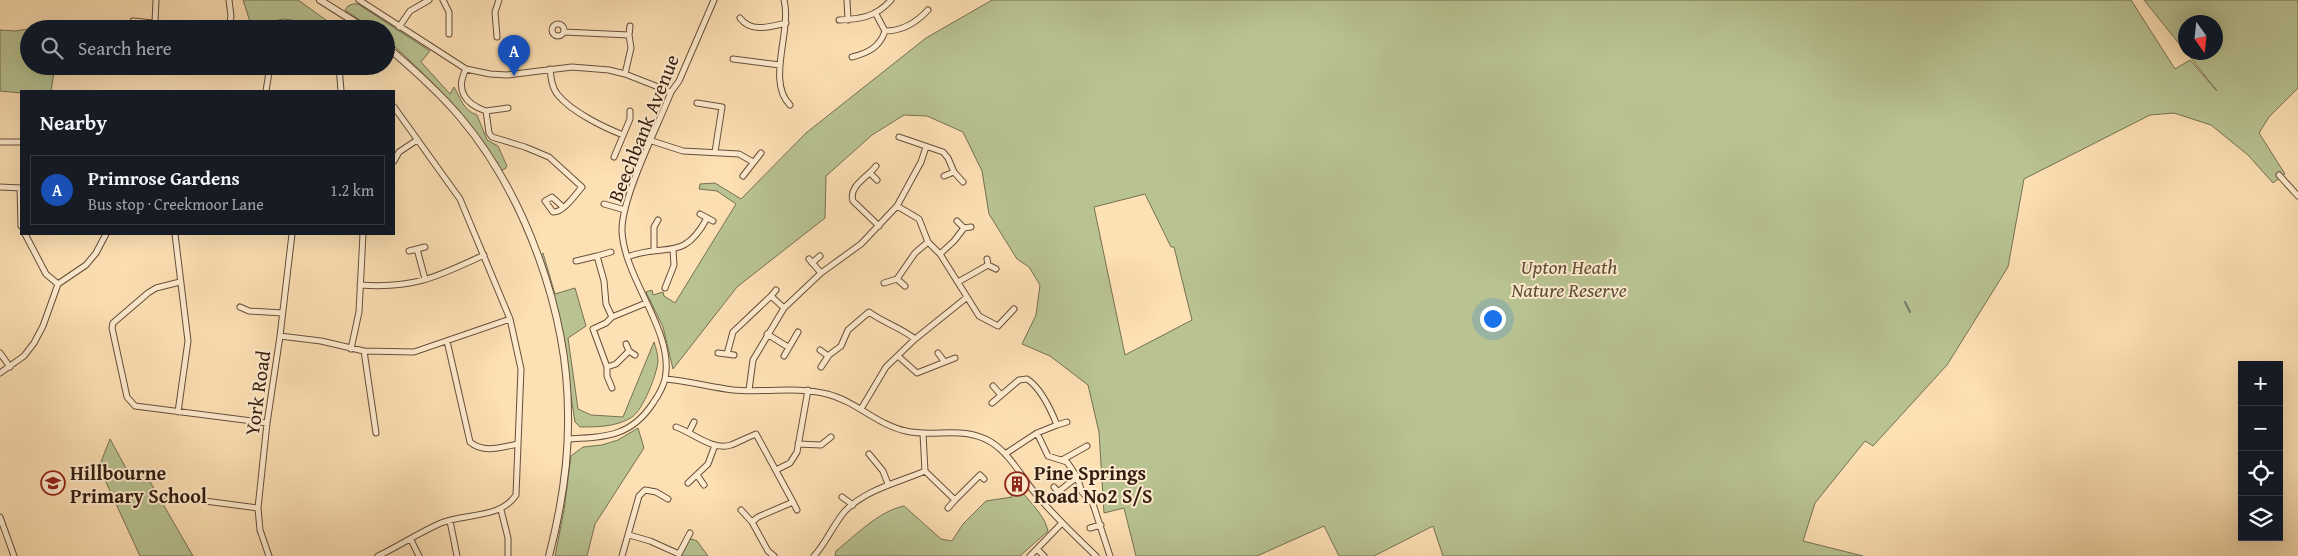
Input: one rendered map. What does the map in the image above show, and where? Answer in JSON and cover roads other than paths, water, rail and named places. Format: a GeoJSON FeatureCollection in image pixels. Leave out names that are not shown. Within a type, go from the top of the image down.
{"type":"FeatureCollection","features":[{"type":"Feature","properties":{"kind":"street"},"geometry":{"type":"LineString","coordinates":[[155,20],[156,0]]}},
{"type":"Feature","properties":{"kind":"street"},"geometry":{"type":"LineString","coordinates":[[229,0],[230,20]]}},
{"type":"Feature","properties":{"kind":"street"},"geometry":{"type":"LineString","coordinates":[[320,0],[352,20]]}},
{"type":"Feature","properties":{"kind":"street"},"geometry":{"type":"LineString","coordinates":[[359,0],[389,20]]}},
{"type":"Feature","properties":{"kind":"street"},"geometry":{"type":"LineString","coordinates":[[400,27],[410,12],[429,0]]}},
{"type":"Feature","properties":{"kind":"street"},"geometry":{"type":"LineString","coordinates":[[444,0],[449,12],[449,34]]}},
{"type":"Feature","properties":{"kind":"street"},"geometry":{"type":"LineString","coordinates":[[497,37],[495,12],[499,0]]}},
{"type":"Feature","properties":{"kind":"street","name":"Beechbank Avenue"},"geometry":{"type":"LineString","coordinates":[[665,379],[666,365],[659,332],[627,257],[622,231],[625,210],[672,92],[679,81],[712,0]]}},
{"type":"Feature","properties":{"kind":"street"},"geometry":{"type":"LineString","coordinates":[[784,0],[786,23],[780,65],[782,91],[785,100],[790,105]]}},
{"type":"Feature","properties":{"kind":"street"},"geometry":{"type":"LineString","coordinates":[[847,0],[848,20]]}},
{"type":"Feature","properties":{"kind":"street"},"geometry":{"type":"LineString","coordinates":[[839,20],[866,18],[876,14],[891,0]]}},
{"type":"Feature","properties":{"kind":"street"},"geometry":{"type":"LineString","coordinates":[[885,31],[896,31],[910,25],[928,10]]}},
{"type":"Feature","properties":{"kind":"street"},"geometry":{"type":"LineString","coordinates":[[876,14],[885,31]]}},
{"type":"Feature","properties":{"kind":"street"},"geometry":{"type":"LineString","coordinates":[[740,18],[744,24],[762,28],[786,23]]}},
{"type":"Feature","properties":{"kind":"street"},"geometry":{"type":"LineString","coordinates":[[395,24],[466,68],[490,74],[506,75],[550,69],[590,68],[625,74],[672,92]]}},
{"type":"Feature","properties":{"kind":"street"},"geometry":{"type":"LineString","coordinates":[[625,74],[631,48],[630,26]]}},
{"type":"Feature","properties":{"kind":"street"},"geometry":{"type":"LineString","coordinates":[[852,57],[879,45],[885,31]]}},
{"type":"Feature","properties":{"kind":"street"},"geometry":{"type":"LineString","coordinates":[[564,32],[629,35]]}},
{"type":"Feature","properties":{"kind":"street"},"geometry":{"type":"LineString","coordinates":[[395,54],[430,85],[460,118],[493,164],[518,210],[539,261],[560,337],[567,394],[568,439],[563,486],[549,556]]}},
{"type":"Feature","properties":{"kind":"street"},"geometry":{"type":"LineString","coordinates":[[733,58],[780,65]]}},
{"type":"Feature","properties":{"kind":"street"},"geometry":{"type":"LineString","coordinates":[[466,68],[460,86],[462,95],[470,104],[486,111],[508,108]]}},
{"type":"Feature","properties":{"kind":"street"},"geometry":{"type":"LineString","coordinates":[[550,69],[553,85],[558,95],[602,126],[623,136]]}},
{"type":"Feature","properties":{"kind":"street"},"geometry":{"type":"LineString","coordinates":[[266,90],[269,75]]}},
{"type":"Feature","properties":{"kind":"street"},"geometry":{"type":"LineString","coordinates":[[340,75],[341,90]]}},
{"type":"Feature","properties":{"kind":"street"},"geometry":{"type":"LineString","coordinates":[[715,152],[724,100]]}},
{"type":"Feature","properties":{"kind":"street"},"geometry":{"type":"LineString","coordinates":[[780,104],[785,100]]}},
{"type":"Feature","properties":{"kind":"street"},"geometry":{"type":"LineString","coordinates":[[697,103],[722,107]]}},
{"type":"Feature","properties":{"kind":"street"},"geometry":{"type":"LineString","coordinates":[[378,556],[450,521],[501,510],[512,502],[516,495],[521,369],[510,319],[460,199],[395,108]]}},
{"type":"Feature","properties":{"kind":"street"},"geometry":{"type":"LineString","coordinates":[[486,111],[489,133],[492,137],[550,157],[587,192]]}},
{"type":"Feature","properties":{"kind":"street"},"geometry":{"type":"LineString","coordinates":[[614,157],[630,119],[630,111]]}},
{"type":"Feature","properties":{"kind":"street"},"geometry":{"type":"LineString","coordinates":[[899,137],[943,152],[954,172],[963,182]]}},
{"type":"Feature","properties":{"kind":"street"},"geometry":{"type":"LineString","coordinates":[[395,158],[399,152],[417,140]]}},
{"type":"Feature","properties":{"kind":"street"},"geometry":{"type":"LineString","coordinates":[[652,141],[683,151],[739,154],[753,162]]}},
{"type":"Feature","properties":{"kind":"street"},"geometry":{"type":"LineString","coordinates":[[0,142],[20,142]]}},
{"type":"Feature","properties":{"kind":"street"},"geometry":{"type":"LineString","coordinates":[[749,390],[753,360],[784,308],[821,273],[862,244],[897,206],[921,162],[926,147]]}},
{"type":"Feature","properties":{"kind":"street"},"geometry":{"type":"LineString","coordinates":[[744,176],[761,153]]}},
{"type":"Feature","properties":{"kind":"street"},"geometry":{"type":"LineString","coordinates":[[876,166],[852,190],[851,196],[853,201],[879,226]]}},
{"type":"Feature","properties":{"kind":"street"},"geometry":{"type":"LineString","coordinates":[[944,176],[954,172]]}},
{"type":"Feature","properties":{"kind":"street"},"geometry":{"type":"LineString","coordinates":[[870,173],[877,180]]}},
{"type":"Feature","properties":{"kind":"street"},"geometry":{"type":"LineString","coordinates":[[2279,175],[2298,196]]}},
{"type":"Feature","properties":{"kind":"street"},"geometry":{"type":"LineString","coordinates":[[0,187],[20,188]]}},
{"type":"Feature","properties":{"kind":"street"},"geometry":{"type":"LineString","coordinates":[[563,207],[582,187]]}},
{"type":"Feature","properties":{"kind":"street"},"geometry":{"type":"LineString","coordinates":[[604,204],[625,210]]}},
{"type":"Feature","properties":{"kind":"street"},"geometry":{"type":"LineString","coordinates":[[897,206],[919,220],[928,242],[940,254],[979,316],[998,329],[1014,309]]}},
{"type":"Feature","properties":{"kind":"street"},"geometry":{"type":"LineString","coordinates":[[700,214],[713,221]]}},
{"type":"Feature","properties":{"kind":"street"},"geometry":{"type":"LineString","coordinates":[[627,257],[654,249],[673,250],[692,242],[707,218]]}},
{"type":"Feature","properties":{"kind":"street"},"geometry":{"type":"LineString","coordinates":[[654,249],[654,227],[658,220]]}},
{"type":"Feature","properties":{"kind":"street"},"geometry":{"type":"LineString","coordinates":[[957,221],[964,228]]}},
{"type":"Feature","properties":{"kind":"street"},"geometry":{"type":"LineString","coordinates":[[646,223],[654,227]]}},
{"type":"Feature","properties":{"kind":"street"},"geometry":{"type":"LineString","coordinates":[[940,254],[964,228],[971,227]]}},
{"type":"Feature","properties":{"kind":"street"},"geometry":{"type":"LineString","coordinates":[[26,235],[46,274],[58,284]]}},
{"type":"Feature","properties":{"kind":"street"},"geometry":{"type":"LineString","coordinates":[[0,373],[24,356],[34,343],[43,326],[58,284],[86,265],[96,253],[105,235]]}},
{"type":"Feature","properties":{"kind":"street"},"geometry":{"type":"LineString","coordinates":[[175,235],[188,341],[178,412]]}},
{"type":"Feature","properties":{"kind":"street","name":"York Road"},"geometry":{"type":"LineString","coordinates":[[269,556],[260,530],[258,508],[267,423],[292,235]]}},
{"type":"Feature","properties":{"kind":"street"},"geometry":{"type":"LineString","coordinates":[[351,349],[359,312],[363,235]]}},
{"type":"Feature","properties":{"kind":"street"},"geometry":{"type":"LineString","coordinates":[[884,283],[897,280],[915,253],[928,242]]}},
{"type":"Feature","properties":{"kind":"street"},"geometry":{"type":"LineString","coordinates":[[409,251],[425,247]]}},
{"type":"Feature","properties":{"kind":"street"},"geometry":{"type":"LineString","coordinates":[[417,249],[426,279]]}},
{"type":"Feature","properties":{"kind":"street"},"geometry":{"type":"LineString","coordinates":[[665,288],[674,265],[673,250]]}},
{"type":"Feature","properties":{"kind":"street"},"geometry":{"type":"LineString","coordinates":[[576,261],[611,252]]}},
{"type":"Feature","properties":{"kind":"street"},"geometry":{"type":"LineString","coordinates":[[360,285],[390,287],[439,276],[484,255]]}},
{"type":"Feature","properties":{"kind":"street"},"geometry":{"type":"LineString","coordinates":[[597,256],[604,281],[606,304],[612,317]]}},
{"type":"Feature","properties":{"kind":"street"},"geometry":{"type":"LineString","coordinates":[[820,256],[810,261],[821,273]]}},
{"type":"Feature","properties":{"kind":"street"},"geometry":{"type":"LineString","coordinates":[[958,282],[988,262],[996,269]]}},
{"type":"Feature","properties":{"kind":"street"},"geometry":{"type":"LineString","coordinates":[[662,277],[669,280]]}},
{"type":"Feature","properties":{"kind":"street"},"geometry":{"type":"LineString","coordinates":[[897,280],[905,286]]}},
{"type":"Feature","properties":{"kind":"street"},"geometry":{"type":"LineString","coordinates":[[180,282],[156,288],[115,319],[112,328],[127,397],[130,402],[135,406],[267,423]]}},
{"type":"Feature","properties":{"kind":"street"},"geometry":{"type":"LineString","coordinates":[[727,354],[733,332],[776,290]]}},
{"type":"Feature","properties":{"kind":"street"},"geometry":{"type":"LineString","coordinates":[[771,296],[784,308]]}},
{"type":"Feature","properties":{"kind":"street"},"geometry":{"type":"LineString","coordinates":[[861,409],[886,367],[915,339],[966,298]]}},
{"type":"Feature","properties":{"kind":"street"},"geometry":{"type":"LineString","coordinates":[[586,332],[606,323],[612,317],[646,303]]}},
{"type":"Feature","properties":{"kind":"street"},"geometry":{"type":"LineString","coordinates":[[240,306],[248,311],[282,313]]}},
{"type":"Feature","properties":{"kind":"street"},"geometry":{"type":"LineString","coordinates":[[821,367],[828,356],[841,346],[848,330],[868,309],[884,322],[897,326],[915,339]]}},
{"type":"Feature","properties":{"kind":"street"},"geometry":{"type":"LineString","coordinates":[[280,336],[364,351],[414,352],[510,319]]}},
{"type":"Feature","properties":{"kind":"street"},"geometry":{"type":"LineString","coordinates":[[594,329],[612,388]]}},
{"type":"Feature","properties":{"kind":"street"},"geometry":{"type":"LineString","coordinates":[[784,356],[798,332]]}},
{"type":"Feature","properties":{"kind":"street"},"geometry":{"type":"LineString","coordinates":[[767,334],[788,348]]}},
{"type":"Feature","properties":{"kind":"street"},"geometry":{"type":"LineString","coordinates":[[447,341],[470,442],[477,448],[488,449],[518,444]]}},
{"type":"Feature","properties":{"kind":"street"},"geometry":{"type":"LineString","coordinates":[[626,344],[629,351],[635,355]]}},
{"type":"Feature","properties":{"kind":"street"},"geometry":{"type":"LineString","coordinates":[[820,350],[828,356]]}},
{"type":"Feature","properties":{"kind":"street"},"geometry":{"type":"LineString","coordinates":[[364,351],[376,433]]}},
{"type":"Feature","properties":{"kind":"street"},"geometry":{"type":"LineString","coordinates":[[607,367],[616,364],[629,351]]}},
{"type":"Feature","properties":{"kind":"street"},"geometry":{"type":"LineString","coordinates":[[0,353],[10,367]]}},
{"type":"Feature","properties":{"kind":"street"},"geometry":{"type":"LineString","coordinates":[[718,353],[734,355]]}},
{"type":"Feature","properties":{"kind":"street"},"geometry":{"type":"LineString","coordinates":[[938,353],[944,361]]}},
{"type":"Feature","properties":{"kind":"street"},"geometry":{"type":"LineString","coordinates":[[898,356],[917,373]]}},
{"type":"Feature","properties":{"kind":"street"},"geometry":{"type":"LineString","coordinates":[[913,380],[917,373],[955,358]]}},
{"type":"Feature","properties":{"kind":"street"},"geometry":{"type":"LineString","coordinates":[[992,403],[1019,380],[1027,378],[1034,383],[1051,410],[1056,426]]}},
{"type":"Feature","properties":{"kind":"street"},"geometry":{"type":"LineString","coordinates":[[568,439],[601,438],[628,428],[640,421],[649,410],[665,379],[749,390],[808,390],[829,394],[846,400],[894,428],[923,434],[955,431],[991,442],[1005,454],[1035,494],[1096,556]]}},
{"type":"Feature","properties":{"kind":"street"},"geometry":{"type":"LineString","coordinates":[[993,386],[1001,395]]}},
{"type":"Feature","properties":{"kind":"street"},"geometry":{"type":"LineString","coordinates":[[776,470],[790,463],[797,452],[808,390]]}},
{"type":"Feature","properties":{"kind":"street"},"geometry":{"type":"LineString","coordinates":[[689,432],[694,422]]}},
{"type":"Feature","properties":{"kind":"street"},"geometry":{"type":"LineString","coordinates":[[1005,454],[1037,433],[1067,422]]}},
{"type":"Feature","properties":{"kind":"street"},"geometry":{"type":"LineString","coordinates":[[676,427],[715,445],[731,445],[755,431],[797,510]]}},
{"type":"Feature","properties":{"kind":"street"},"geometry":{"type":"LineString","coordinates":[[1037,433],[1048,456],[1062,460],[1069,465],[1077,477],[1083,494],[1093,504],[1110,556]]}},
{"type":"Feature","properties":{"kind":"street"},"geometry":{"type":"LineString","coordinates":[[923,434],[925,471],[955,500]]}},
{"type":"Feature","properties":{"kind":"street"},"geometry":{"type":"LineString","coordinates":[[798,444],[823,445],[831,437]]}},
{"type":"Feature","properties":{"kind":"street"},"geometry":{"type":"LineString","coordinates":[[688,483],[708,464],[715,445]]}},
{"type":"Feature","properties":{"kind":"street"},"geometry":{"type":"LineString","coordinates":[[823,445],[826,453]]}},
{"type":"Feature","properties":{"kind":"street"},"geometry":{"type":"LineString","coordinates":[[1062,460],[1087,446]]}},
{"type":"Feature","properties":{"kind":"street"},"geometry":{"type":"LineString","coordinates":[[869,454],[883,472],[888,484]]}},
{"type":"Feature","properties":{"kind":"street"},"geometry":{"type":"LineString","coordinates":[[948,508],[982,477],[975,470]]}},
{"type":"Feature","properties":{"kind":"street"},"geometry":{"type":"LineString","coordinates":[[814,556],[838,520],[853,505],[871,492],[925,471]]}},
{"type":"Feature","properties":{"kind":"street"},"geometry":{"type":"LineString","coordinates":[[697,475],[704,485]]}},
{"type":"Feature","properties":{"kind":"street"},"geometry":{"type":"LineString","coordinates":[[1054,487],[1058,492],[1077,477]]}},
{"type":"Feature","properties":{"kind":"street"},"geometry":{"type":"LineString","coordinates":[[622,556],[639,496],[645,490],[656,492],[668,499]]}},
{"type":"Feature","properties":{"kind":"street"},"geometry":{"type":"LineString","coordinates":[[170,495],[258,508]]}},
{"type":"Feature","properties":{"kind":"street"},"geometry":{"type":"LineString","coordinates":[[842,497],[853,505]]}},
{"type":"Feature","properties":{"kind":"street"},"geometry":{"type":"LineString","coordinates":[[752,522],[758,517],[793,502]]}},
{"type":"Feature","properties":{"kind":"street"},"geometry":{"type":"LineString","coordinates":[[501,510],[508,538],[508,556]]}},
{"type":"Feature","properties":{"kind":"street"},"geometry":{"type":"LineString","coordinates":[[741,510],[752,522],[768,551],[774,556]]}},
{"type":"Feature","properties":{"kind":"street"},"geometry":{"type":"LineString","coordinates":[[0,517],[3,532],[14,556]]}},
{"type":"Feature","properties":{"kind":"street"},"geometry":{"type":"LineString","coordinates":[[450,521],[457,556]]}},
{"type":"Feature","properties":{"kind":"street"},"geometry":{"type":"LineString","coordinates":[[1030,556],[1062,523]]}},
{"type":"Feature","properties":{"kind":"street"},"geometry":{"type":"LineString","coordinates":[[1090,528],[1101,525]]}},
{"type":"Feature","properties":{"kind":"street"},"geometry":{"type":"LineString","coordinates":[[629,535],[650,541],[679,554],[690,533]]}},
{"type":"Feature","properties":{"kind":"street"},"geometry":{"type":"LineString","coordinates":[[411,540],[419,556]]}},
{"type":"Feature","properties":{"kind":"street"},"geometry":{"type":"LineString","coordinates":[[1037,549],[1044,556]]}},
{"type":"Feature","properties":{"kind":"waterway"},"geometry":{"type":"LineString","coordinates":[[1905,302],[1910,312]]}},
{"type":"Feature","properties":{"kind":"place","name":"Primrose Gardens"},"geometry":{"type":"Point","coordinates":[514,76]}},
{"type":"Feature","properties":{"kind":"place","name":"Hillbourne Primary School"},"geometry":{"type":"Point","coordinates":[53,483]}},
{"type":"Feature","properties":{"kind":"place","name":"Pine Springs Road No2 S/S"},"geometry":{"type":"Point","coordinates":[1017,484]}},
{"type":"Feature","properties":{"kind":"park label","name":"Upton Heath Nature Reserve"},"geometry":{"type":"Point","coordinates":[1569,278]}}]}
